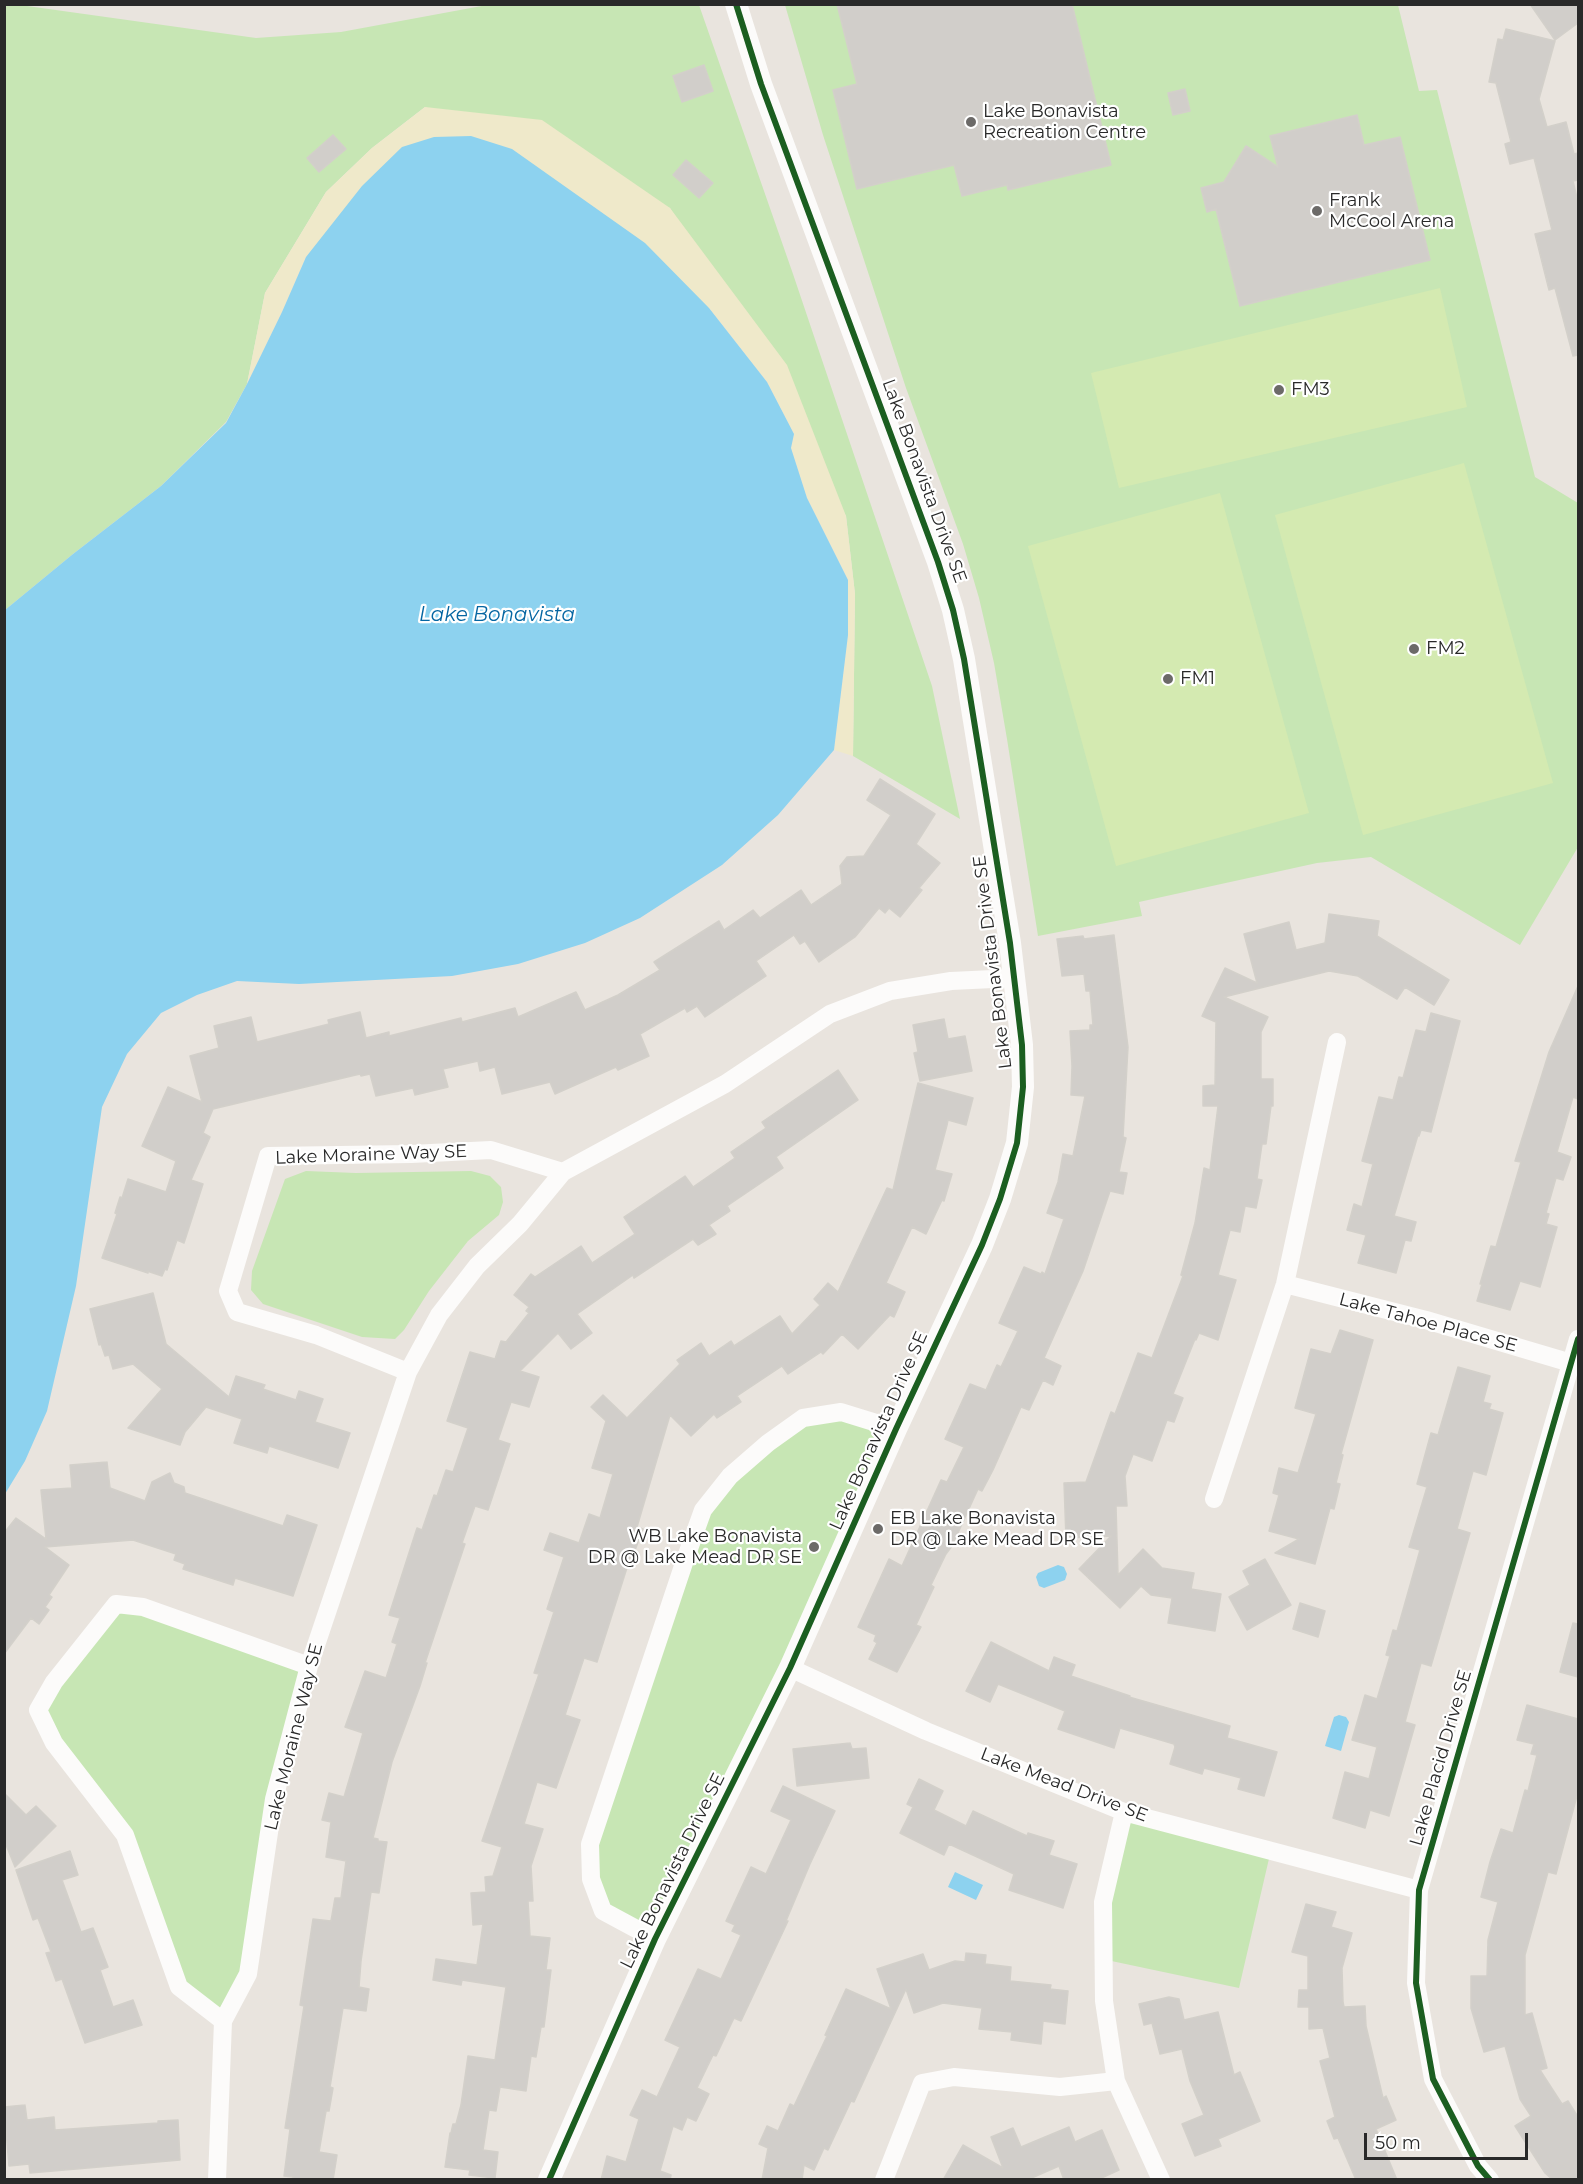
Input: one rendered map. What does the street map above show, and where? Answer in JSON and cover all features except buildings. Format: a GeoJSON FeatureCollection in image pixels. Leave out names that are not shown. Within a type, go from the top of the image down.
{"type":"FeatureCollection","features":[{"type":"Feature","properties":{"kind":"street","name":"Lake Bonavista Drive SE"},"geometry":{"type":"LineString","coordinates":[[549,2180],[655,1939],[790,1668],[896,1429],[982,1245],[1000,1199],[1017,1143],[1023,1087],[1022,1045],[1014,978],[964,659],[953,610],[923,519],[761,84],[736,4]]}},
{"type":"Feature","properties":{"kind":"street","name":"Lake Moraine Way SE"},"geometry":{"type":"LineString","coordinates":[[217,2180],[223,2021],[248,1974],[274,1799],[309,1666],[408,1372],[439,1315],[477,1266],[520,1224],[563,1172],[725,1084],[830,1014],[890,991],[951,981],[1014,978]]}},
{"type":"Feature","properties":{"kind":"street"},"geometry":{"type":"LineString","coordinates":[[1214,1499],[1285,1284],[1336,1042]]}},
{"type":"Feature","properties":{"kind":"street","name":"Lake Moraine Way SE"},"geometry":{"type":"LineString","coordinates":[[408,1372],[316,1335],[237,1312],[228,1291],[268,1156],[411,1154],[491,1150],[563,1172]]}},
{"type":"Feature","properties":{"kind":"street","name":"Lake Tahoe Place SE"},"geometry":{"type":"LineString","coordinates":[[1285,1284],[1426,1320],[1571,1363]]}},
{"type":"Feature","properties":{"kind":"street","name":"Lake Placid Drive SE"},"geometry":{"type":"LineString","coordinates":[[1490,2180],[1478,2166],[1433,2079],[1416,1983],[1419,1890],[1578,1339]]}},
{"type":"Feature","properties":{"kind":"street","name":"Lake Bonavista Drive SE"},"geometry":{"type":"LineString","coordinates":[[655,1939],[603,1911],[591,1879],[590,1844],[703,1510],[730,1476],[768,1443],[803,1418],[841,1412],[896,1429]]}},
{"type":"Feature","properties":{"kind":"street"},"geometry":{"type":"LineString","coordinates":[[223,2021],[179,1988],[125,1835],[54,1743],[38,1710],[54,1682],[116,1604],[143,1607],[309,1666]]}},
{"type":"Feature","properties":{"kind":"street","name":"Lake Mead Drive SE"},"geometry":{"type":"LineString","coordinates":[[790,1668],[926,1731],[1124,1812],[1419,1890]]}},
{"type":"Feature","properties":{"kind":"street"},"geometry":{"type":"LineString","coordinates":[[1124,1812],[1103,1902],[1104,2001],[1116,2081],[1161,2180]]}},
{"type":"Feature","properties":{"kind":"street"},"geometry":{"type":"LineString","coordinates":[[884,2180],[922,2083],[954,2077],[1060,2087],[1116,2081]]}},
{"type":"Feature","properties":{"kind":"green space"},"geometry":{"type":"Polygon","coordinates":[[[5,5],[20,5],[256,38],[341,32],[487,5],[699,5],[793,274],[932,686],[960,819],[853,756],[855,594],[846,516],[670,208],[425,107],[372,148],[326,192],[265,293],[247,384],[226,422],[161,486],[5,610],[5,5]]]}},
{"type":"Feature","properties":{"kind":"green space"},"geometry":{"type":"Polygon","coordinates":[[[785,5],[1398,5],[1419,91],[1437,90],[1535,477],[1578,503],[1578,847],[1520,945],[1371,857],[1317,863],[1139,902],[1142,916],[1038,936],[994,663],[979,598],[963,544],[906,388],[823,135],[785,5]]]}},
{"type":"Feature","properties":{"kind":"green space","name":"FM3"},"geometry":{"type":"Polygon","coordinates":[[[1440,288],[1467,407],[1119,488],[1091,373],[1440,288]]]}},
{"type":"Feature","properties":{"kind":"green space","name":"FM2"},"geometry":{"type":"Polygon","coordinates":[[[1464,463],[1553,783],[1363,835],[1275,515],[1464,463]]]}},
{"type":"Feature","properties":{"kind":"green space","name":"FM1"},"geometry":{"type":"Polygon","coordinates":[[[1220,493],[1309,813],[1116,866],[1028,546],[1220,493]]]}},
{"type":"Feature","properties":{"kind":"green space"},"geometry":{"type":"Polygon","coordinates":[[[306,1171],[356,1173],[471,1171],[490,1176],[501,1187],[503,1202],[499,1215],[468,1241],[429,1291],[404,1330],[395,1339],[362,1337],[263,1304],[251,1290],[252,1271],[285,1179],[306,1171]]]}},
{"type":"Feature","properties":{"kind":"green space"},"geometry":{"type":"Polygon","coordinates":[[[841,1412],[896,1429],[655,1939],[603,1911],[590,1844],[703,1510],[803,1418],[841,1412]]]}},
{"type":"Feature","properties":{"kind":"green space"},"geometry":{"type":"Polygon","coordinates":[[[116,1604],[309,1666],[248,1974],[223,2021],[179,1987],[125,1835],[38,1710],[116,1604]]]}},
{"type":"Feature","properties":{"kind":"green space"},"geometry":{"type":"Polygon","coordinates":[[[1124,1812],[1271,1850],[1239,1988],[1102,1959],[1124,1812]]]}},
{"type":"Feature","properties":{"kind":"sand"},"geometry":{"type":"Polygon","coordinates":[[[425,107],[542,120],[670,208],[787,365],[846,516],[855,594],[853,756],[834,750],[848,635],[848,580],[807,498],[791,448],[794,434],[767,382],[709,308],[306,257],[247,384],[265,293],[326,192],[372,148],[425,107]]]}},
{"type":"Feature","properties":{"kind":"water","name":"Lake Bonavista"},"geometry":{"type":"Polygon","coordinates":[[[471,136],[512,149],[645,243],[709,308],[767,382],[794,434],[791,448],[807,498],[848,580],[848,635],[834,750],[778,815],[722,865],[640,918],[585,943],[518,964],[452,976],[299,984],[237,981],[197,995],[161,1013],[127,1054],[102,1107],[76,1286],[47,1411],[25,1461],[5,1494],[5,610],[161,486],[226,423],[282,312],[306,257],[362,186],[402,147],[434,137],[471,136]]]}},
{"type":"Feature","properties":{"kind":"water"},"geometry":{"type":"Polygon","coordinates":[[[1058,1565],[1064,1567],[1067,1574],[1065,1580],[1044,1588],[1039,1586],[1036,1577],[1038,1573],[1058,1565]]]}},
{"type":"Feature","properties":{"kind":"water"},"geometry":{"type":"Polygon","coordinates":[[[1339,1715],[1346,1717],[1349,1722],[1341,1751],[1325,1746],[1334,1717],[1339,1715]]]}},
{"type":"Feature","properties":{"kind":"water"},"geometry":{"type":"Polygon","coordinates":[[[955,1872],[983,1885],[976,1900],[948,1887],[955,1872]]]}},
{"type":"Feature","properties":{"kind":"cycle path"},"geometry":{"type":"LineString","coordinates":[[549,2180],[655,1939],[790,1668],[896,1429],[982,1245],[1000,1199],[1017,1143],[1023,1087],[1022,1045],[1010,943],[964,659],[953,610],[938,562],[761,84],[736,4]]}},
{"type":"Feature","properties":{"kind":"cycle path"},"geometry":{"type":"LineString","coordinates":[[1490,2180],[1478,2166],[1433,2079],[1416,1983],[1419,1890],[1578,1339]]}},
{"type":"Feature","properties":{"kind":"place","name":"Lake Bonavista Recreation Centre"},"geometry":{"type":"Point","coordinates":[971,122]}},
{"type":"Feature","properties":{"kind":"place","name":"Frank McCool Arena"},"geometry":{"type":"Point","coordinates":[1317,211]}},
{"type":"Feature","properties":{"kind":"place","name":"FM3"},"geometry":{"type":"Point","coordinates":[1279,390]}},
{"type":"Feature","properties":{"kind":"place","name":"FM2"},"geometry":{"type":"Point","coordinates":[1414,649]}},
{"type":"Feature","properties":{"kind":"place","name":"FM1"},"geometry":{"type":"Point","coordinates":[1168,679]}},
{"type":"Feature","properties":{"kind":"place","name":"EB Lake Bonavista DR @ Lake Mead DR SE"},"geometry":{"type":"Point","coordinates":[878,1529]}},
{"type":"Feature","properties":{"kind":"place","name":"WB Lake Bonavista DR @ Lake Mead DR SE"},"geometry":{"type":"Point","coordinates":[814,1547]}}]}
